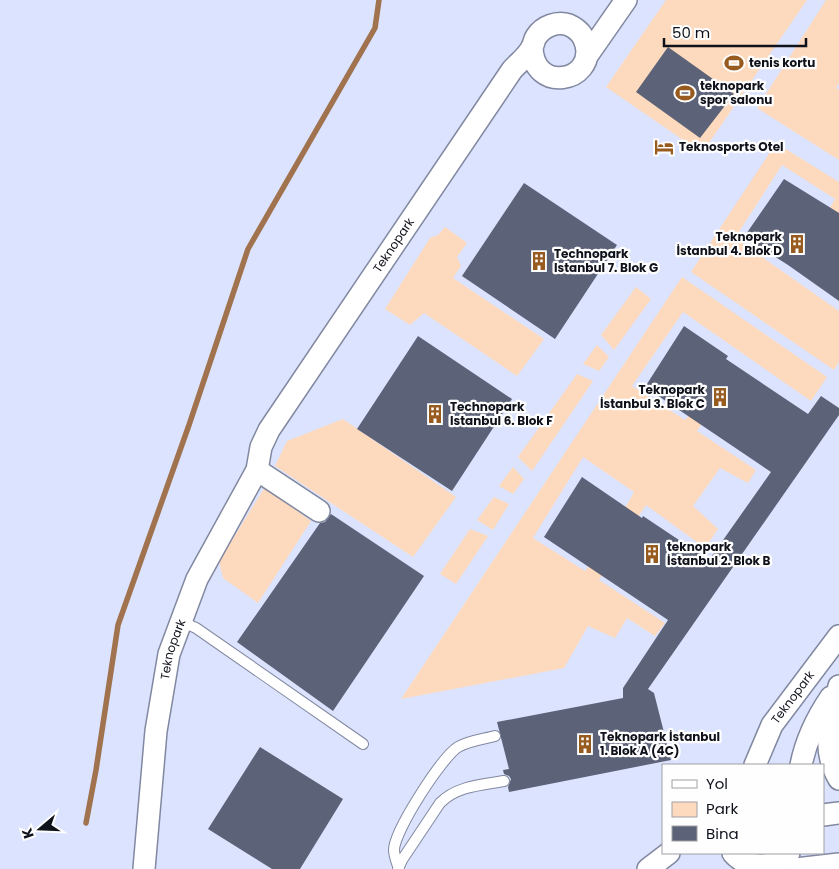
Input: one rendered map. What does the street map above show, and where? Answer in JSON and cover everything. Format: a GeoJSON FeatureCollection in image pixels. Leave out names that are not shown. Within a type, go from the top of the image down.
{"type":"FeatureCollection","features":[{"type":"Feature","properties":{"kind":"street"},"geometry":{"type":"LineString","coordinates":[[579,32],[590,32],[599,25],[616,0]]}},
{"type":"Feature","properties":{"kind":"street"},"geometry":{"type":"LineString","coordinates":[[587,56],[584,38],[572,26],[565,24],[549,26],[537,34],[534,56],[542,72],[550,77],[569,77],[583,65],[587,56],[626,0]]}},
{"type":"Feature","properties":{"kind":"street","name":"Teknopark"},"geometry":{"type":"LineString","coordinates":[[144,869],[156,731],[163,686],[169,654],[180,620],[197,579],[257,470],[261,447],[269,430],[512,70],[534,56]]}},
{"type":"Feature","properties":{"kind":"street"},"geometry":{"type":"LineString","coordinates":[[257,470],[319,511]]}},
{"type":"Feature","properties":{"kind":"street","name":"Teknopark"},"geometry":{"type":"LineString","coordinates":[[755,764],[772,725],[839,636]]}},
{"type":"Feature","properties":{"kind":"street"},"geometry":{"type":"LineString","coordinates":[[801,764],[813,728],[839,685]]}},
{"type":"Feature","properties":{"kind":"street"},"geometry":{"type":"LineString","coordinates":[[839,685],[828,743],[828,754],[839,779]]}},
{"type":"Feature","properties":{"kind":"street"},"geometry":{"type":"LineString","coordinates":[[824,815],[839,814]]}},
{"type":"Feature","properties":{"kind":"street"},"geometry":{"type":"LineString","coordinates":[[648,869],[668,854]]}},
{"type":"Feature","properties":{"kind":"street"},"geometry":{"type":"LineString","coordinates":[[734,854],[746,864],[766,868],[780,862],[788,854]]}},
{"type":"Feature","properties":{"kind":"street"},"geometry":{"type":"LineString","coordinates":[[796,869],[839,864]]}},
{"type":"Feature","properties":{"kind":"lane"},"geometry":{"type":"LineString","coordinates":[[180,620],[196,628],[363,744]]}},
{"type":"Feature","properties":{"kind":"lane"},"geometry":{"type":"LineString","coordinates":[[399,869],[394,850],[402,825],[410,810],[447,758],[460,746],[495,736]]}},
{"type":"Feature","properties":{"kind":"lane"},"geometry":{"type":"LineString","coordinates":[[399,869],[402,860],[446,797],[458,790],[504,781]]}},
{"type":"Feature","properties":{"kind":"shaded area"},"geometry":{"type":"Polygon","coordinates":[[[0,0],[839,0],[839,869],[0,869],[0,0]]]}},
{"type":"Feature","properties":{"kind":"green space"},"geometry":{"type":"Polygon","coordinates":[[[666,0],[807,0],[702,153],[606,87],[666,0]]]}},
{"type":"Feature","properties":{"kind":"green space"},"geometry":{"type":"Polygon","coordinates":[[[826,0],[839,0],[839,83],[836,88],[839,90],[839,160],[757,108],[826,0]]]}},
{"type":"Feature","properties":{"kind":"green space"},"geometry":{"type":"Polygon","coordinates":[[[776,143],[839,182],[839,213],[836,217],[828,211],[835,199],[782,165],[735,238],[839,311],[839,362],[834,370],[691,272],[776,143]]]}},
{"type":"Feature","properties":{"kind":"green space"},"geometry":{"type":"Polygon","coordinates":[[[445,227],[467,243],[457,257],[461,266],[453,278],[544,339],[517,376],[424,313],[410,325],[385,309],[430,238],[438,235],[445,227]]]}},
{"type":"Feature","properties":{"kind":"green space"},"geometry":{"type":"Polygon","coordinates":[[[682,277],[827,377],[811,401],[683,312],[632,386],[685,420],[691,413],[703,422],[697,431],[756,470],[748,483],[720,468],[693,506],[718,529],[705,548],[646,505],[638,517],[625,508],[634,492],[583,457],[533,538],[585,571],[596,557],[608,566],[599,580],[665,623],[655,636],[627,618],[615,638],[588,626],[564,668],[401,699],[682,277]]]}},
{"type":"Feature","properties":{"kind":"green space"},"geometry":{"type":"Polygon","coordinates":[[[636,287],[651,299],[614,350],[601,335],[636,287]]]}},
{"type":"Feature","properties":{"kind":"green space"},"geometry":{"type":"Polygon","coordinates":[[[597,345],[609,357],[599,371],[583,364],[597,345]]]}},
{"type":"Feature","properties":{"kind":"green space"},"geometry":{"type":"Polygon","coordinates":[[[577,374],[593,381],[532,471],[518,457],[577,374]]]}},
{"type":"Feature","properties":{"kind":"green space"},"geometry":{"type":"Polygon","coordinates":[[[343,419],[456,497],[413,557],[275,466],[287,441],[343,419]]]}},
{"type":"Feature","properties":{"kind":"green space"},"geometry":{"type":"Polygon","coordinates":[[[513,467],[524,479],[513,494],[499,486],[513,467]]]}},
{"type":"Feature","properties":{"kind":"green space"},"geometry":{"type":"Polygon","coordinates":[[[265,487],[311,521],[258,603],[223,578],[219,561],[265,487]]]}},
{"type":"Feature","properties":{"kind":"green space"},"geometry":{"type":"Polygon","coordinates":[[[494,497],[509,504],[493,530],[477,520],[494,497]]]}},
{"type":"Feature","properties":{"kind":"green space"},"geometry":{"type":"Polygon","coordinates":[[[470,529],[488,536],[456,584],[440,574],[470,529]]]}},
{"type":"Feature","properties":{"kind":"building","name":"teknopark spor salonu"},"geometry":{"type":"Polygon","coordinates":[[[668,47],[734,94],[700,138],[636,92],[668,47]]]}},
{"type":"Feature","properties":{"kind":"building","name":"Teknopark İstanbul 4. Blok D"},"geometry":{"type":"Polygon","coordinates":[[[784,179],[839,213],[839,301],[744,237],[784,179]]]}},
{"type":"Feature","properties":{"kind":"building","name":"Technopark Istanbul 7. Blok G"},"geometry":{"type":"Polygon","coordinates":[[[524,183],[617,245],[555,339],[462,276],[524,183]]]}},
{"type":"Feature","properties":{"kind":"building"},"geometry":{"type":"Polygon","coordinates":[[[684,326],[728,356],[726,359],[808,414],[821,396],[839,408],[839,415],[648,689],[654,693],[671,760],[509,792],[508,787],[511,779],[504,774],[503,770],[509,769],[497,722],[623,698],[623,688],[668,620],[544,537],[582,477],[709,560],[771,472],[645,387],[684,326]]]}},
{"type":"Feature","properties":{"kind":"building","name":"Technopark Istanbul 6. Blok F"},"geometry":{"type":"Polygon","coordinates":[[[418,336],[512,399],[452,491],[357,429],[418,336]]]}},
{"type":"Feature","properties":{"kind":"building"},"geometry":{"type":"Polygon","coordinates":[[[331,514],[424,576],[333,711],[237,642],[320,523],[325,522],[331,514]]]}},
{"type":"Feature","properties":{"kind":"building"},"geometry":{"type":"Polygon","coordinates":[[[260,747],[343,799],[300,869],[272,869],[208,829],[260,747]]]}},
{"type":"Feature","properties":{"kind":"waterway"},"geometry":{"type":"LineString","coordinates":[[86,823],[118,625],[189,425],[248,249],[375,28],[379,0]]}},
{"type":"Feature","properties":{"kind":"place","name":"tenis kortu"},"geometry":{"type":"Point","coordinates":[734,63]}},
{"type":"Feature","properties":{"kind":"place","name":"teknopark spor salonu"},"geometry":{"type":"Point","coordinates":[685,93]}},
{"type":"Feature","properties":{"kind":"place","name":"Teknosports Otel"},"geometry":{"type":"Point","coordinates":[664,147]}},
{"type":"Feature","properties":{"kind":"place","name":"Teknopark İstanbul 4. Blok D"},"geometry":{"type":"Point","coordinates":[797,244]}},
{"type":"Feature","properties":{"kind":"place","name":"Technopark Istanbul 7. Blok G"},"geometry":{"type":"Point","coordinates":[539,261]}},
{"type":"Feature","properties":{"kind":"place","name":"Teknopark İstanbul 3. Blok C"},"geometry":{"type":"Point","coordinates":[720,397]}},
{"type":"Feature","properties":{"kind":"place","name":"Technopark Istanbul 6. Blok F"},"geometry":{"type":"Point","coordinates":[435,414]}},
{"type":"Feature","properties":{"kind":"place","name":"teknopark İstanbul 2. Blok B"},"geometry":{"type":"Point","coordinates":[652,554]}},
{"type":"Feature","properties":{"kind":"place","name":"Teknopark İstanbul 1. Blok A (4C)"},"geometry":{"type":"Point","coordinates":[585,744]}}]}
